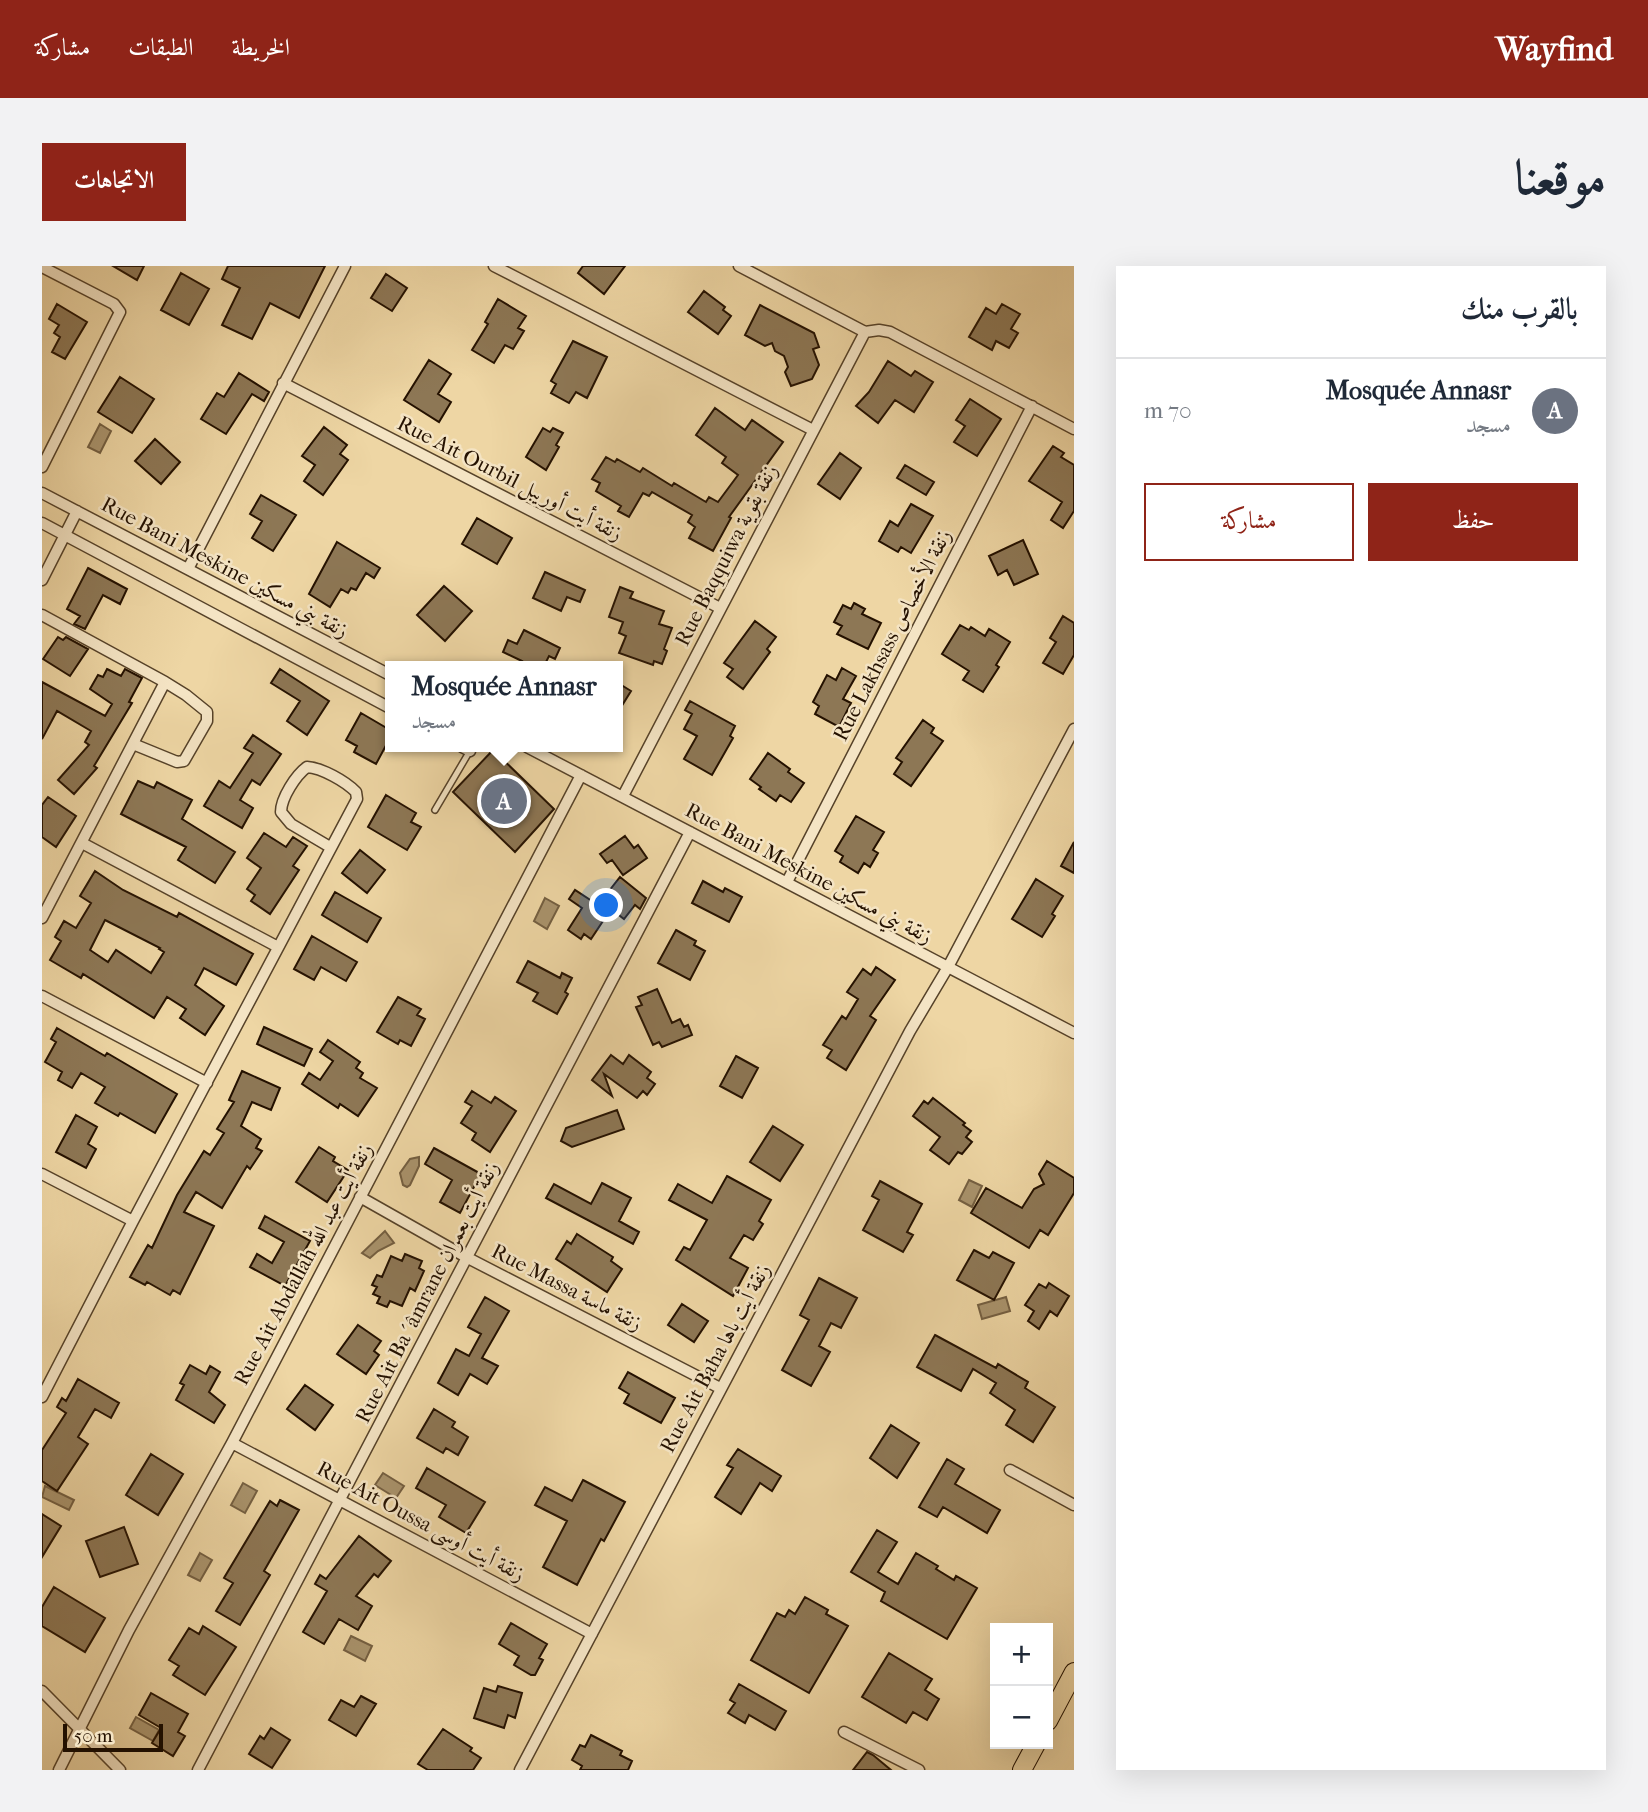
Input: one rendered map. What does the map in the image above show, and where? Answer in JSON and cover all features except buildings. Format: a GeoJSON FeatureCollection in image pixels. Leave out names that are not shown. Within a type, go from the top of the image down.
{"type":"FeatureCollection","features":[{"type":"Feature","properties":{"kind":"main road"},"geometry":{"type":"LineString","coordinates":[[1053,1712],[1074,1672]]}},
{"type":"Feature","properties":{"kind":"main road"},"geometry":{"type":"LineString","coordinates":[[1022,1770],[1033,1749]]}},
{"type":"Feature","properties":{"kind":"street"},"geometry":{"type":"LineString","coordinates":[[188,569],[345,266]]}},
{"type":"Feature","properties":{"kind":"street"},"geometry":{"type":"LineString","coordinates":[[494,266],[813,430]]}},
{"type":"Feature","properties":{"kind":"street"},"geometry":{"type":"LineString","coordinates":[[739,266],[865,332],[890,332],[1074,429]]}},
{"type":"Feature","properties":{"kind":"street"},"geometry":{"type":"LineString","coordinates":[[42,267],[114,304],[120,312],[42,467]]}},
{"type":"Feature","properties":{"kind":"street","name":"Rue Baqquiwa زنقة بقوية"},"geometry":{"type":"LineString","coordinates":[[623,796],[865,332]]}},
{"type":"Feature","properties":{"kind":"street","name":"Rue Ait Ourbil زنقة أيت أوريبل"},"geometry":{"type":"LineString","coordinates":[[283,383],[720,608]]}},
{"type":"Feature","properties":{"kind":"street","name":"Rue Lakhsass زنقة الأخصاص"},"geometry":{"type":"LineString","coordinates":[[787,882],[1032,407]]}},
{"type":"Feature","properties":{"kind":"street","name":"Rue Bani Meskine زنقة بني مسكين"},"geometry":{"type":"LineString","coordinates":[[42,493],[385,672]]}},
{"type":"Feature","properties":{"kind":"street"},"geometry":{"type":"LineString","coordinates":[[42,580],[77,512]]}},
{"type":"Feature","properties":{"kind":"street"},"geometry":{"type":"LineString","coordinates":[[42,523],[385,705]]}},
{"type":"Feature","properties":{"kind":"street"},"geometry":{"type":"LineString","coordinates":[[42,615],[165,682],[207,712],[207,721],[187,758],[181,762],[133,744]]}},
{"type":"Feature","properties":{"kind":"street"},"geometry":{"type":"LineString","coordinates":[[42,918],[165,682]]}},
{"type":"Feature","properties":{"kind":"street","name":"Rue Ait Baha زنقة أيت باها"},"geometry":{"type":"LineString","coordinates":[[520,1770],[720,1388],[1074,729]]}},
{"type":"Feature","properties":{"kind":"street","name":"Rue Bani Meskine زنقة بني مسكين"},"geometry":{"type":"LineString","coordinates":[[537,752],[1074,1033]]}},
{"type":"Feature","properties":{"kind":"street"},"geometry":{"type":"LineString","coordinates":[[42,1396],[47,1374],[207,1083],[278,947],[330,847],[357,795],[350,786],[315,767],[307,766],[282,803],[281,812],[291,824],[330,847]]}},
{"type":"Feature","properties":{"kind":"street","name":"Rue Ait Abdallah زنقة أيت عبد الله"},"geometry":{"type":"LineString","coordinates":[[59,1770],[581,775]]}},
{"type":"Feature","properties":{"kind":"street","name":"Rue Ait Ba´âmrane زنقة أيت بعمران"},"geometry":{"type":"LineString","coordinates":[[198,1770],[690,832]]}},
{"type":"Feature","properties":{"kind":"street"},"geometry":{"type":"LineString","coordinates":[[82,843],[278,947]]}},
{"type":"Feature","properties":{"kind":"street"},"geometry":{"type":"LineString","coordinates":[[42,996],[207,1083]]}},
{"type":"Feature","properties":{"kind":"street"},"geometry":{"type":"LineString","coordinates":[[42,1174],[132,1221]]}},
{"type":"Feature","properties":{"kind":"street","name":"Rue Massa زنقة ماسة"},"geometry":{"type":"LineString","coordinates":[[360,1197],[466,1257],[720,1388]]}},
{"type":"Feature","properties":{"kind":"street","name":"Rue Ait Oussa زنقة أيت أوسى"},"geometry":{"type":"LineString","coordinates":[[232,1443],[592,1634]]}},
{"type":"Feature","properties":{"kind":"street"},"geometry":{"type":"LineString","coordinates":[[1010,1470],[1074,1505]]}},
{"type":"Feature","properties":{"kind":"street"},"geometry":{"type":"LineString","coordinates":[[42,1691],[120,1770]]}},
{"type":"Feature","properties":{"kind":"street"},"geometry":{"type":"LineString","coordinates":[[844,1732],[919,1770]]}},
{"type":"Feature","properties":{"kind":"lane"},"geometry":{"type":"LineString","coordinates":[[435,810],[466,752]]}},
{"type":"Feature","properties":{"kind":"shaded area"},"geometry":{"type":"Polygon","coordinates":[[[100,424],[111,431],[100,453],[88,447],[100,424]]]}},
{"type":"Feature","properties":{"kind":"shaded area"},"geometry":{"type":"Polygon","coordinates":[[[545,898],[559,906],[547,929],[534,921],[545,898]]]}},
{"type":"Feature","properties":{"kind":"shaded area"},"geometry":{"type":"Polygon","coordinates":[[[419,1157],[419,1166],[407,1187],[403,1185],[400,1173],[410,1159],[419,1157]]]}},
{"type":"Feature","properties":{"kind":"shaded area"},"geometry":{"type":"Polygon","coordinates":[[[969,1180],[982,1186],[972,1207],[959,1200],[969,1180]]]}},
{"type":"Feature","properties":{"kind":"shaded area"},"geometry":{"type":"Polygon","coordinates":[[[385,1231],[394,1243],[370,1258],[362,1253],[385,1231]]]}},
{"type":"Feature","properties":{"kind":"shaded area"},"geometry":{"type":"Polygon","coordinates":[[[1006,1297],[1010,1311],[982,1319],[978,1305],[1006,1297]]]}},
{"type":"Feature","properties":{"kind":"shaded area"},"geometry":{"type":"Polygon","coordinates":[[[383,1473],[404,1486],[396,1498],[375,1485],[383,1473]]]}},
{"type":"Feature","properties":{"kind":"shaded area"},"geometry":{"type":"Polygon","coordinates":[[[243,1483],[257,1491],[245,1513],[231,1505],[243,1483]]]}},
{"type":"Feature","properties":{"kind":"shaded area"},"geometry":{"type":"Polygon","coordinates":[[[45,1486],[74,1500],[69,1510],[42,1497],[45,1486]]]}},
{"type":"Feature","properties":{"kind":"shaded area"},"geometry":{"type":"Polygon","coordinates":[[[200,1553],[212,1560],[200,1581],[188,1575],[200,1553]]]}},
{"type":"Feature","properties":{"kind":"shaded area"},"geometry":{"type":"Polygon","coordinates":[[[351,1636],[372,1646],[365,1661],[344,1650],[351,1636]]]}},
{"type":"Feature","properties":{"kind":"shaded area"},"geometry":{"type":"Polygon","coordinates":[[[136,1717],[159,1730],[153,1741],[130,1728],[136,1717]]]}},
{"type":"Feature","properties":{"kind":"place","name":"Mosquée Annasr"},"geometry":{"type":"Point","coordinates":[504,801]}}]}
